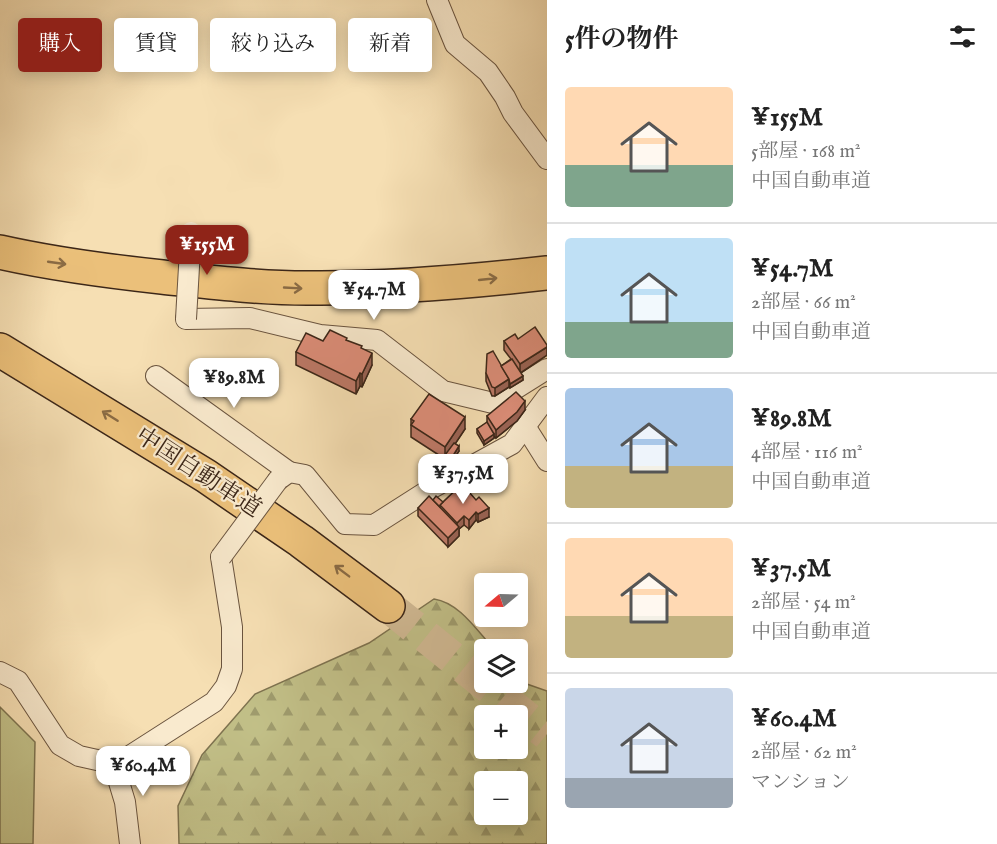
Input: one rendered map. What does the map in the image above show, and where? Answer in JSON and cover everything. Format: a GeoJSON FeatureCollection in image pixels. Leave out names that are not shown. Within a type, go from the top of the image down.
{"type":"FeatureCollection","features":[{"type":"Feature","properties":{"kind":"highway"},"geometry":{"type":"LineString","coordinates":[[0,252],[34,260],[125,273],[221,284],[305,288],[456,283],[547,273]]}},
{"type":"Feature","properties":{"kind":"highway","name":"中国自動車道"},"geometry":{"type":"LineString","coordinates":[[0,350],[206,476],[301,541],[388,606]]}},
{"type":"Feature","properties":{"kind":"street"},"geometry":{"type":"LineString","coordinates":[[437,0],[455,44],[488,72],[513,113],[547,159]]}},
{"type":"Feature","properties":{"kind":"street"},"geometry":{"type":"LineString","coordinates":[[191,232],[186,319],[250,318],[320,335],[377,340],[443,391],[493,403],[547,369]]}},
{"type":"Feature","properties":{"kind":"street"},"geometry":{"type":"LineString","coordinates":[[156,376],[284,476],[305,476],[345,524],[374,525],[512,444],[547,397]]}},
{"type":"Feature","properties":{"kind":"street"},"geometry":{"type":"LineString","coordinates":[[525,426],[547,461]]}},
{"type":"Feature","properties":{"kind":"street"},"geometry":{"type":"LineString","coordinates":[[0,672],[18,681],[60,745],[79,756],[98,760],[125,759],[214,702],[226,686],[232,669],[232,627],[221,557],[284,476]]}},
{"type":"Feature","properties":{"kind":"street"},"geometry":{"type":"LineString","coordinates":[[112,759],[125,802],[130,844]]}},
{"type":"Feature","properties":{"kind":"green space"},"geometry":{"type":"Polygon","coordinates":[[[434,599],[452,606],[485,639],[474,639],[474,693],[528,693],[528,684],[547,691],[547,844],[179,844],[178,806],[202,755],[255,694],[369,643],[434,599]]]}},
{"type":"Feature","properties":{"kind":"green space"},"geometry":{"type":"Polygon","coordinates":[[[0,707],[35,742],[33,844],[0,844],[0,707]]]}},
{"type":"Feature","properties":{"kind":"building"},"geometry":{"type":"Polygon","coordinates":[[[535,327],[547,347],[520,364],[504,341],[515,334],[518,339],[535,327]]]}},
{"type":"Feature","properties":{"kind":"building"},"geometry":{"type":"Polygon","coordinates":[[[330,330],[372,353],[356,381],[296,352],[306,333],[323,341],[330,330]]]}},
{"type":"Feature","properties":{"kind":"building"},"geometry":{"type":"Polygon","coordinates":[[[493,351],[509,379],[495,388],[492,387],[486,373],[487,354],[493,351]]]}},
{"type":"Feature","properties":{"kind":"building"},"geometry":{"type":"Polygon","coordinates":[[[512,359],[523,376],[510,384],[501,366],[512,359]]]}},
{"type":"Feature","properties":{"kind":"building"},"geometry":{"type":"Polygon","coordinates":[[[516,392],[525,401],[517,412],[496,430],[487,416],[516,392]]]}},
{"type":"Feature","properties":{"kind":"building"},"geometry":{"type":"Polygon","coordinates":[[[429,394],[465,417],[445,447],[411,425],[414,421],[411,419],[429,394]]]}},
{"type":"Feature","properties":{"kind":"building"},"geometry":{"type":"Polygon","coordinates":[[[487,422],[494,434],[484,441],[477,429],[487,422]]]}},
{"type":"Feature","properties":{"kind":"building"},"geometry":{"type":"Polygon","coordinates":[[[454,443],[459,446],[451,459],[445,455],[454,443]]]}},
{"type":"Feature","properties":{"kind":"building"},"geometry":{"type":"Polygon","coordinates":[[[462,484],[476,500],[479,497],[489,508],[478,514],[476,512],[469,520],[464,516],[457,523],[440,505],[462,484]]]}},
{"type":"Feature","properties":{"kind":"building"},"geometry":{"type":"Polygon","coordinates":[[[429,496],[459,527],[448,538],[418,508],[429,496]]]}},
{"type":"Feature","properties":{"kind":"building"},"geometry":{"type":"Polygon","coordinates":[[[436,496],[443,502],[440,507],[433,500],[436,496]]]}},
{"type":"Feature","properties":{"kind":"tunnel"},"geometry":{"type":"LineString","coordinates":[[388,606],[547,734]]}}]}
